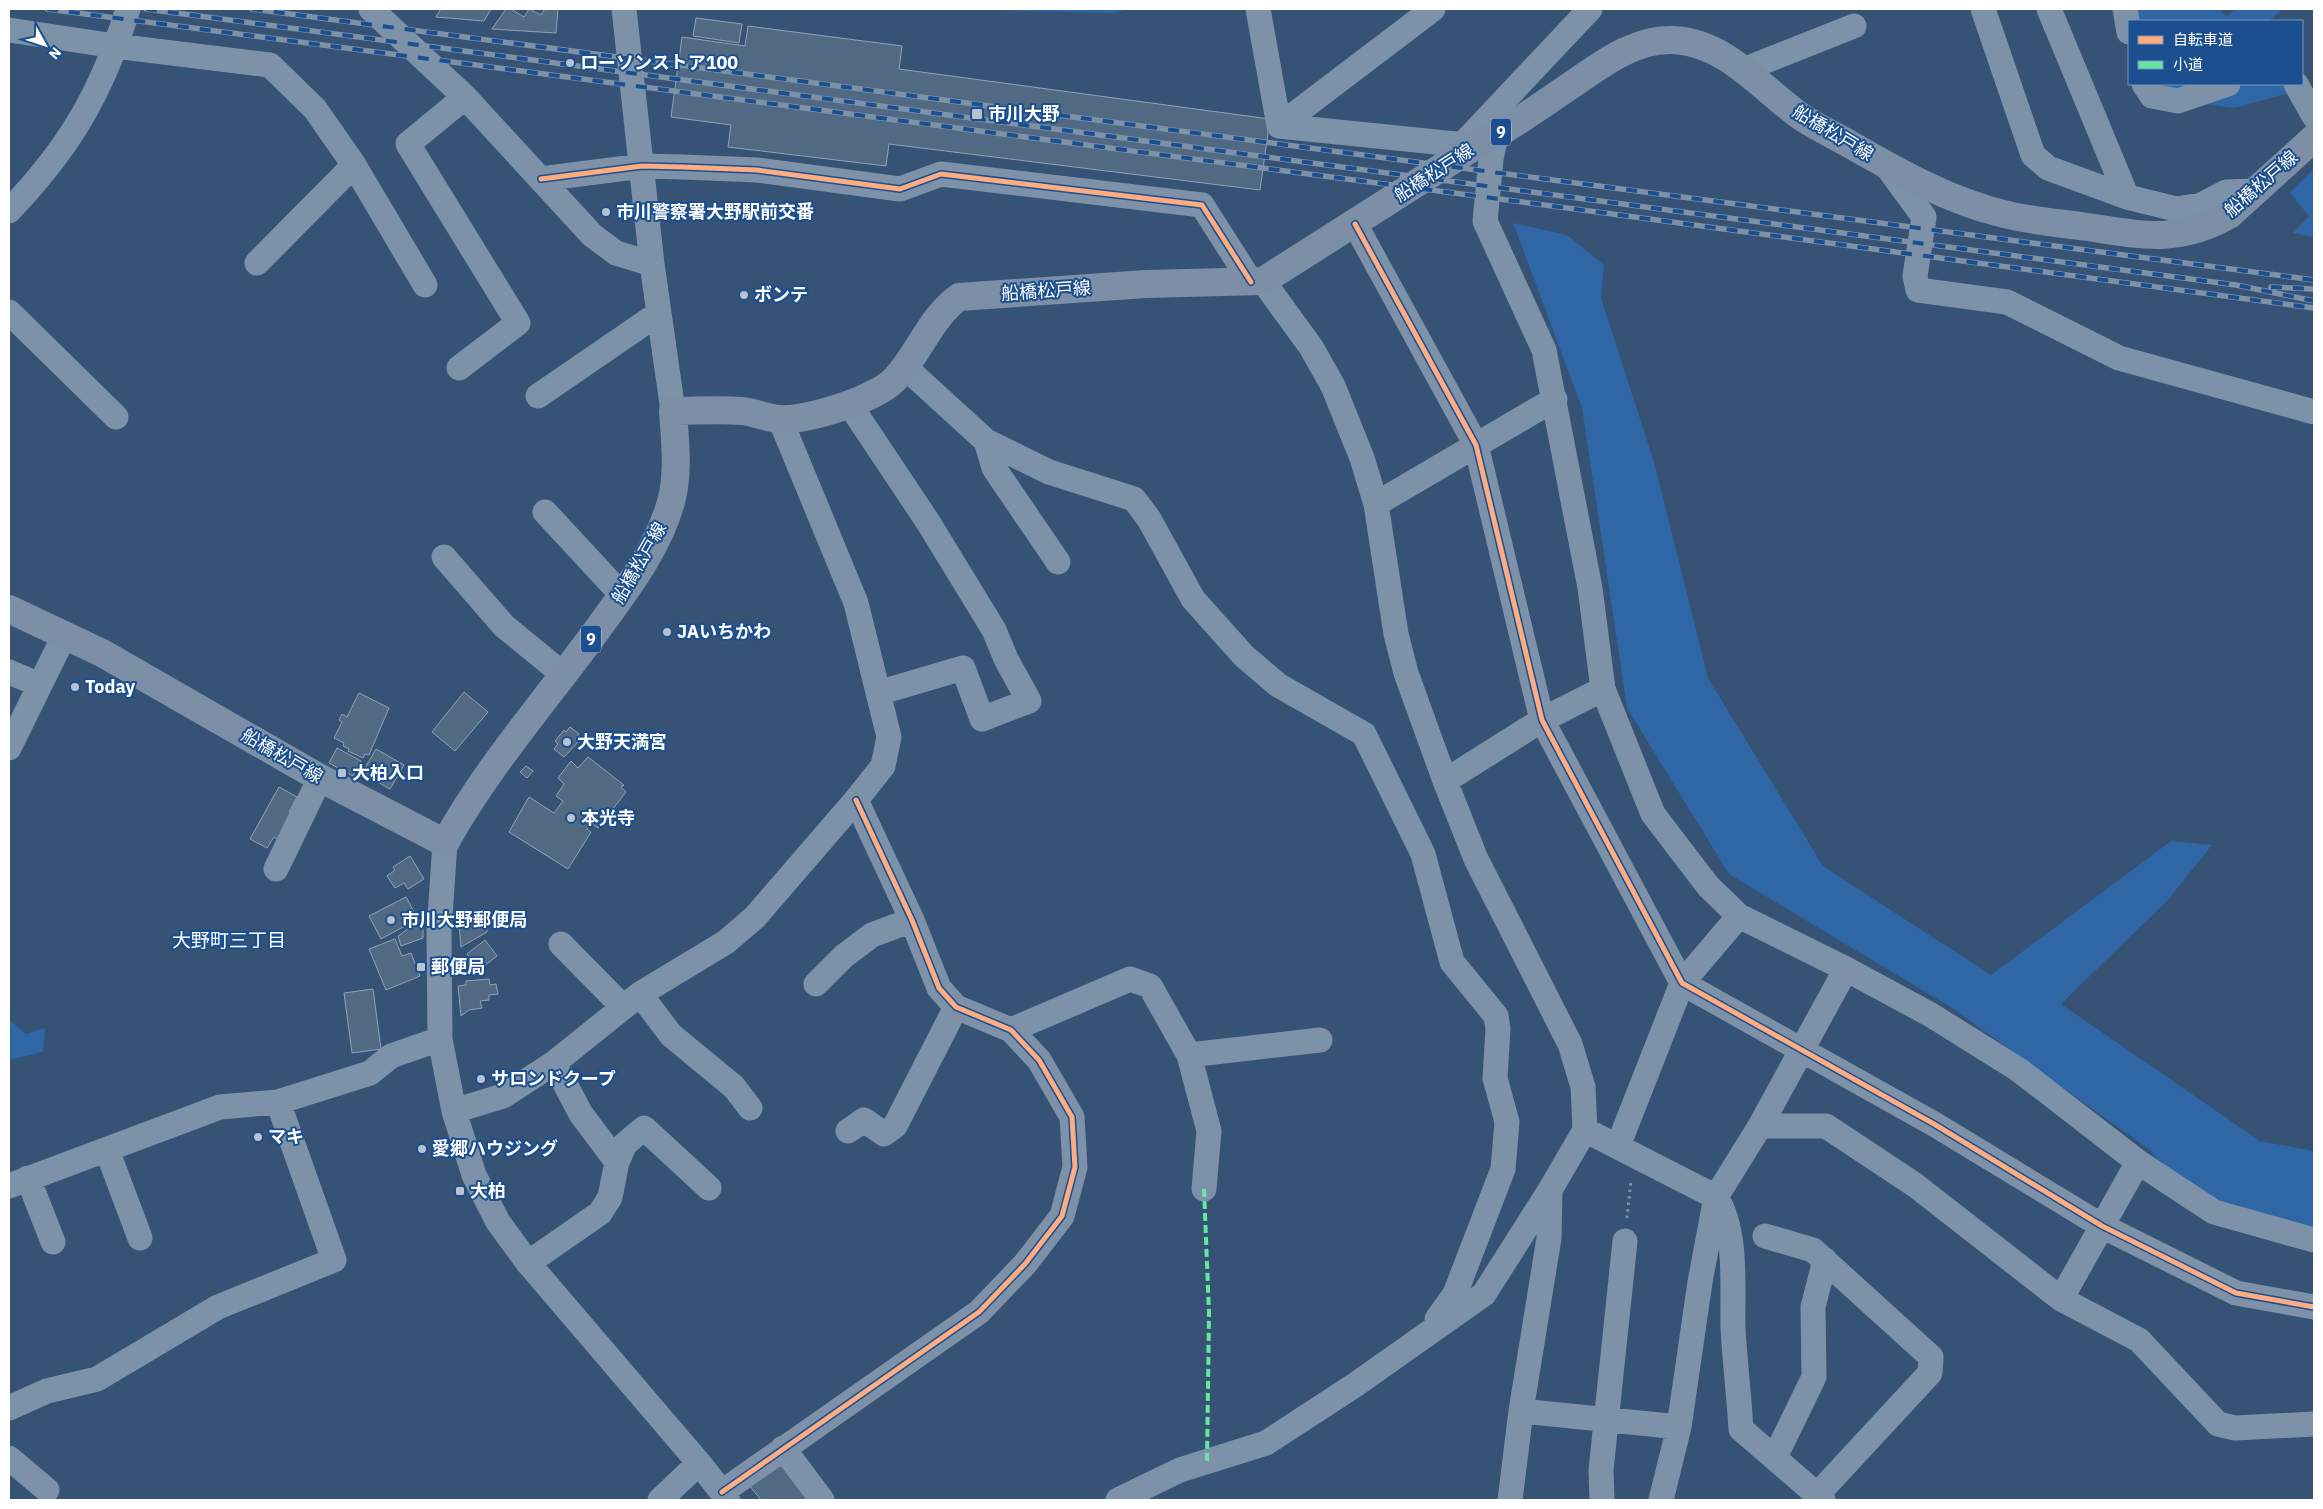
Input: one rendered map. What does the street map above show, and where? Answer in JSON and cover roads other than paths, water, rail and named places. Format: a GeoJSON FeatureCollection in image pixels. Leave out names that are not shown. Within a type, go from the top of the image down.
{"type":"FeatureCollection","features":[{"type":"Feature","properties":{"kind":"main road","name":"船橋松戸線"},"geometry":{"type":"LineString","coordinates":[[9,609],[102,653],[320,778],[445,843],[476,792],[622,595],[650,552],[662,528],[671,501],[676,466],[673,411],[743,411],[780,419],[803,416],[850,405],[881,390],[896,379],[927,332],[947,306],[959,297],[1146,284],[1257,281],[1355,224],[1478,142],[1616,56],[1641,45],[1672,40],[1701,45],[1721,53],[1801,116],[1886,165],[1946,196],[2004,214],[2151,237],[2184,232],[2214,224],[2230,215],[2314,138]]}},
{"type":"Feature","properties":{"kind":"street"},"geometry":{"type":"LineString","coordinates":[[9,211],[41,177],[69,140],[94,98],[128,9]]}},
{"type":"Feature","properties":{"kind":"street"},"geometry":{"type":"LineString","coordinates":[[371,9],[465,97],[592,235],[616,253],[652,264]]}},
{"type":"Feature","properties":{"kind":"street"},"geometry":{"type":"LineString","coordinates":[[624,9],[652,264],[673,411]]}},
{"type":"Feature","properties":{"kind":"street"},"geometry":{"type":"LineString","coordinates":[[1258,9],[1279,126]]}},
{"type":"Feature","properties":{"kind":"street"},"geometry":{"type":"LineString","coordinates":[[1279,126],[1433,9]]}},
{"type":"Feature","properties":{"kind":"street"},"geometry":{"type":"LineString","coordinates":[[1478,142],[1590,9]]}},
{"type":"Feature","properties":{"kind":"street"},"geometry":{"type":"LineString","coordinates":[[1983,9],[2033,155],[2048,168],[2127,197],[2176,209],[2201,205],[2226,192],[2255,191]]}},
{"type":"Feature","properties":{"kind":"street"},"geometry":{"type":"LineString","coordinates":[[2049,9],[2127,197]]}},
{"type":"Feature","properties":{"kind":"street"},"geometry":{"type":"LineString","coordinates":[[2125,9],[2128,26]]}},
{"type":"Feature","properties":{"kind":"street"},"geometry":{"type":"LineString","coordinates":[[1743,70],[1854,26]]}},
{"type":"Feature","properties":{"kind":"street"},"geometry":{"type":"LineString","coordinates":[[9,30],[117,41],[270,65],[315,109],[354,165],[425,285]]}},
{"type":"Feature","properties":{"kind":"street"},"geometry":{"type":"LineString","coordinates":[[2145,85],[2152,96],[2178,101],[2225,85]]}},
{"type":"Feature","properties":{"kind":"street"},"geometry":{"type":"LineString","coordinates":[[2297,85],[2314,116]]}},
{"type":"Feature","properties":{"kind":"street"},"geometry":{"type":"LineString","coordinates":[[459,368],[518,323],[408,144],[465,97]]}},
{"type":"Feature","properties":{"kind":"street"},"geometry":{"type":"LineString","coordinates":[[1279,126],[1478,142],[1491,159],[1485,221],[1544,350],[1590,588],[1603,689],[1653,814],[1708,886],[1739,916],[1846,969],[1931,1015],[2019,1070],[2138,1162],[2214,1212],[2314,1240]]}},
{"type":"Feature","properties":{"kind":"street"},"geometry":{"type":"LineString","coordinates":[[257,263],[354,165]]}},
{"type":"Feature","properties":{"kind":"street"},"geometry":{"type":"LineString","coordinates":[[1886,165],[1924,217],[1915,276],[1918,290],[2008,302],[2120,358],[2314,412]]}},
{"type":"Feature","properties":{"kind":"street"},"geometry":{"type":"LineString","coordinates":[[541,179],[642,166],[757,170],[900,189],[941,174],[1202,205],[1257,281],[1311,347],[1333,386],[1362,458],[1376,504],[1396,634],[1406,673],[1445,781],[1476,858],[1570,1044],[1583,1087],[1585,1130],[1550,1190],[1484,1294],[1426,1336],[1266,1443],[1180,1470],[1118,1500]]}},
{"type":"Feature","properties":{"kind":"street"},"geometry":{"type":"LineString","coordinates":[[1355,224],[1476,445],[1542,720],[1682,983],[1934,1124],[2102,1226],[2236,1293],[2314,1307]]}},
{"type":"Feature","properties":{"kind":"street"},"geometry":{"type":"LineString","coordinates":[[9,312],[116,417]]}},
{"type":"Feature","properties":{"kind":"street"},"geometry":{"type":"LineString","coordinates":[[538,396],[659,313]]}},
{"type":"Feature","properties":{"kind":"street"},"geometry":{"type":"LineString","coordinates":[[905,367],[986,441],[1049,472],[1134,499],[1149,519],[1193,599],[1244,656],[1278,686],[1364,734],[1423,854],[1452,962],[1496,1016],[1498,1029],[1495,1078],[1507,1122],[1503,1169],[1455,1294],[1426,1336]]}},
{"type":"Feature","properties":{"kind":"street"},"geometry":{"type":"LineString","coordinates":[[1376,504],[1554,399]]}},
{"type":"Feature","properties":{"kind":"street"},"geometry":{"type":"LineString","coordinates":[[850,405],[928,522],[978,605],[1029,701],[982,719],[963,668],[878,693]]}},
{"type":"Feature","properties":{"kind":"street"},"geometry":{"type":"LineString","coordinates":[[454,1111],[503,1096],[554,1063],[632,1001],[726,942],[755,917],[856,800],[882,766],[889,737],[856,604],[780,419]]}},
{"type":"Feature","properties":{"kind":"street"},"geometry":{"type":"LineString","coordinates":[[986,441],[994,468],[1058,562]]}},
{"type":"Feature","properties":{"kind":"street"},"geometry":{"type":"LineString","coordinates":[[545,512],[622,595]]}},
{"type":"Feature","properties":{"kind":"street"},"geometry":{"type":"LineString","coordinates":[[444,557],[504,626],[564,675]]}},
{"type":"Feature","properties":{"kind":"street"},"geometry":{"type":"LineString","coordinates":[[9,748],[65,634]]}},
{"type":"Feature","properties":{"kind":"street"},"geometry":{"type":"LineString","coordinates":[[9,672],[40,685]]}},
{"type":"Feature","properties":{"kind":"street"},"geometry":{"type":"LineString","coordinates":[[1445,781],[1542,720],[1603,689]]}},
{"type":"Feature","properties":{"kind":"street"},"geometry":{"type":"LineString","coordinates":[[276,869],[320,778]]}},
{"type":"Feature","properties":{"kind":"street"},"geometry":{"type":"LineString","coordinates":[[445,843],[439,931],[440,1039],[454,1111],[474,1175],[498,1222],[528,1263],[725,1496],[782,1448],[979,1312],[1025,1264],[1062,1216],[1075,1167],[1072,1117],[1039,1060],[1011,1030],[956,1007],[939,988],[912,920],[856,800]]}},
{"type":"Feature","properties":{"kind":"street"},"geometry":{"type":"LineString","coordinates":[[1626,1150],[1682,983],[1739,916]]}},
{"type":"Feature","properties":{"kind":"street"},"geometry":{"type":"LineString","coordinates":[[816,984],[844,956],[872,935],[912,920]]}},
{"type":"Feature","properties":{"kind":"street"},"geometry":{"type":"LineString","coordinates":[[562,944],[734,1086],[750,1108]]}},
{"type":"Feature","properties":{"kind":"street"},"geometry":{"type":"LineString","coordinates":[[1661,1500],[1679,1428],[1700,1282],[1716,1197],[1760,1126],[1846,969]]}},
{"type":"Feature","properties":{"kind":"street"},"geometry":{"type":"LineString","coordinates":[[1011,1030],[1130,979],[1150,986],[1189,1055],[1209,1131],[1204,1189]]}},
{"type":"Feature","properties":{"kind":"street"},"geometry":{"type":"LineString","coordinates":[[848,1131],[864,1120],[884,1134],[894,1126],[956,1007]]}},
{"type":"Feature","properties":{"kind":"street"},"geometry":{"type":"LineString","coordinates":[[53,1242],[18,1182],[220,1107],[278,1102],[370,1074],[391,1056],[440,1039]]}},
{"type":"Feature","properties":{"kind":"street"},"geometry":{"type":"LineString","coordinates":[[1189,1055],[1320,1040]]}},
{"type":"Feature","properties":{"kind":"street"},"geometry":{"type":"LineString","coordinates":[[554,1063],[581,1114],[617,1162]]}},
{"type":"Feature","properties":{"kind":"street"},"geometry":{"type":"LineString","coordinates":[[9,1408],[47,1391],[97,1379],[218,1307],[334,1260],[278,1102]]}},
{"type":"Feature","properties":{"kind":"street"},"geometry":{"type":"LineString","coordinates":[[1760,1126],[1826,1126],[1915,1185],[2061,1299],[2139,1340],[2218,1424],[2235,1428],[2314,1424]]}},
{"type":"Feature","properties":{"kind":"street"},"geometry":{"type":"LineString","coordinates":[[528,1263],[600,1212],[610,1197],[617,1162],[625,1144],[644,1128],[709,1188]]}},
{"type":"Feature","properties":{"kind":"street"},"geometry":{"type":"LineString","coordinates":[[1585,1130],[1716,1197],[1725,1211],[1728,1230],[1741,1429],[1820,1498],[1930,1373],[1931,1357],[1813,1250],[1765,1236]]}},
{"type":"Feature","properties":{"kind":"street"},"geometry":{"type":"LineString","coordinates":[[107,1150],[140,1238]]}},
{"type":"Feature","properties":{"kind":"street"},"geometry":{"type":"LineString","coordinates":[[2061,1299],[2138,1162]]}},
{"type":"Feature","properties":{"kind":"street"},"geometry":{"type":"LineString","coordinates":[[1510,1500],[1521,1411],[1550,1238],[1550,1190]]}},
{"type":"Feature","properties":{"kind":"street"},"geometry":{"type":"LineString","coordinates":[[1602,1500],[1601,1470],[1625,1242]]}},
{"type":"Feature","properties":{"kind":"street"},"geometry":{"type":"LineString","coordinates":[[1775,1457],[1814,1377],[1814,1307],[1825,1260]]}},
{"type":"Feature","properties":{"kind":"street"},"geometry":{"type":"LineString","coordinates":[[1521,1411],[1679,1428]]}},
{"type":"Feature","properties":{"kind":"street"},"geometry":{"type":"LineString","coordinates":[[782,1448],[822,1500]]}},
{"type":"Feature","properties":{"kind":"street"},"geometry":{"type":"LineString","coordinates":[[9,1458],[47,1490]]}},
{"type":"Feature","properties":{"kind":"street"},"geometry":{"type":"LineString","coordinates":[[660,1500],[699,1463]]}},
{"type":"Feature","properties":{"kind":"railway"},"geometry":{"type":"LineString","coordinates":[[47,9],[1515,201],[2314,308]]}},
{"type":"Feature","properties":{"kind":"railway"},"geometry":{"type":"LineString","coordinates":[[146,9],[2236,285],[2314,301]]}},
{"type":"Feature","properties":{"kind":"railway"},"geometry":{"type":"LineString","coordinates":[[252,9],[2314,280]]}},
{"type":"Feature","properties":{"kind":"railway"},"geometry":{"type":"LineString","coordinates":[[2271,287],[2314,289]]}},
{"type":"Feature","properties":{"kind":"place","name":"ローソンストア100"},"geometry":{"type":"Point","coordinates":[570,63]}},
{"type":"Feature","properties":{"kind":"place","name":"市川大野"},"geometry":{"type":"Point","coordinates":[977,114]}},
{"type":"Feature","properties":{"kind":"place","name":"市川警察署大野駅前交番"},"geometry":{"type":"Point","coordinates":[606,212]}},
{"type":"Feature","properties":{"kind":"place","name":"ボンテ"},"geometry":{"type":"Point","coordinates":[744,295]}},
{"type":"Feature","properties":{"kind":"place","name":"JAいちかわ"},"geometry":{"type":"Point","coordinates":[667,632]}},
{"type":"Feature","properties":{"kind":"place","name":"Today"},"geometry":{"type":"Point","coordinates":[75,687]}},
{"type":"Feature","properties":{"kind":"place","name":"大野天満宮"},"geometry":{"type":"Point","coordinates":[567,742]}},
{"type":"Feature","properties":{"kind":"place","name":"大柏入口"},"geometry":{"type":"Point","coordinates":[342,773]}},
{"type":"Feature","properties":{"kind":"place","name":"本光寺"},"geometry":{"type":"Point","coordinates":[571,818]}},
{"type":"Feature","properties":{"kind":"place","name":"市川大野郵便局"},"geometry":{"type":"Point","coordinates":[391,920]}},
{"type":"Feature","properties":{"kind":"place","name":"郵便局"},"geometry":{"type":"Point","coordinates":[421,967]}},
{"type":"Feature","properties":{"kind":"place","name":"サロンドクープ"},"geometry":{"type":"Point","coordinates":[481,1079]}},
{"type":"Feature","properties":{"kind":"place","name":"マキ"},"geometry":{"type":"Point","coordinates":[258,1137]}},
{"type":"Feature","properties":{"kind":"place","name":"愛郷ハウジング"},"geometry":{"type":"Point","coordinates":[422,1149]}},
{"type":"Feature","properties":{"kind":"place","name":"大柏"},"geometry":{"type":"Point","coordinates":[460,1191]}},
{"type":"Feature","properties":{"kind":"district","name":"大野町三丁目"},"geometry":{"type":"Point","coordinates":[229,940]}}]}
